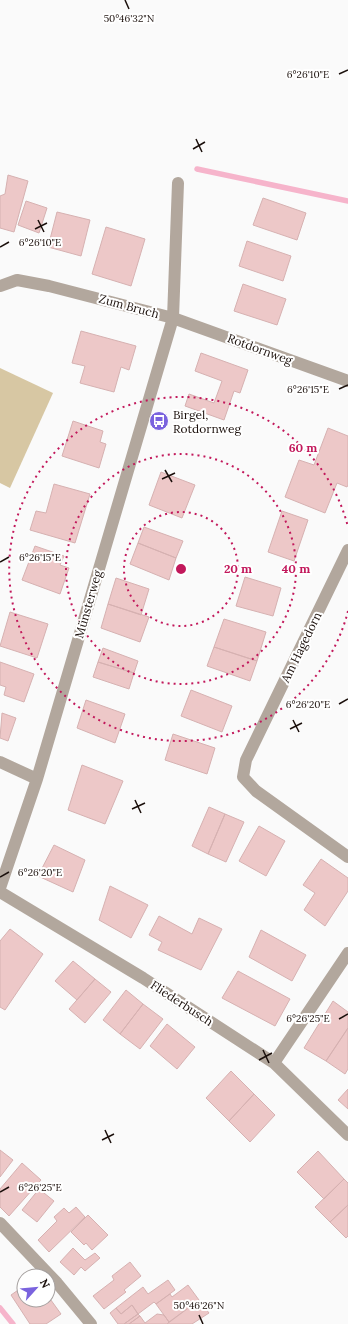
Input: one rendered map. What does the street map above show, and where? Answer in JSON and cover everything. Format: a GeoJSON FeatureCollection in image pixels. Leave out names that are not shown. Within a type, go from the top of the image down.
{"type":"FeatureCollection","features":[{"type":"Feature","properties":{"kind":"street","name":"Zum Bruch"},"geometry":{"type":"LineString","coordinates":[[0,286],[17,280],[43,284],[173,318],[178,183]]}},
{"type":"Feature","properties":{"kind":"street","name":"Rotdornweg"},"geometry":{"type":"LineString","coordinates":[[173,318],[348,381]]}},
{"type":"Feature","properties":{"kind":"street","name":"Münsterweg"},"geometry":{"type":"LineString","coordinates":[[0,888],[36,779],[173,318]]}},
{"type":"Feature","properties":{"kind":"street","name":"Am Hagedorn"},"geometry":{"type":"LineString","coordinates":[[348,550],[246,760],[243,778],[256,791],[348,857]]}},
{"type":"Feature","properties":{"kind":"street"},"geometry":{"type":"LineString","coordinates":[[0,762],[36,779]]}},
{"type":"Feature","properties":{"kind":"street","name":"Fliederbusch"},"geometry":{"type":"LineString","coordinates":[[0,892],[143,978],[274,1063],[348,1135]]}},
{"type":"Feature","properties":{"kind":"street"},"geometry":{"type":"LineString","coordinates":[[274,1063],[348,953]]}},
{"type":"Feature","properties":{"kind":"street"},"geometry":{"type":"LineString","coordinates":[[0,1223],[57,1283],[91,1324]]}},
{"type":"Feature","properties":{"kind":"shaded area"},"geometry":{"type":"Polygon","coordinates":[[[0,368],[53,393],[10,488],[0,483],[0,368]]]}},
{"type":"Feature","properties":{"kind":"building"},"geometry":{"type":"Polygon","coordinates":[[[8,175],[28,181],[14,232],[0,228],[0,196],[5,194],[8,175]]]}},
{"type":"Feature","properties":{"kind":"building"},"geometry":{"type":"Polygon","coordinates":[[[263,198],[306,213],[297,240],[253,225],[263,198]]]}},
{"type":"Feature","properties":{"kind":"building"},"geometry":{"type":"Polygon","coordinates":[[[26,201],[47,208],[39,233],[18,225],[26,201]]]}},
{"type":"Feature","properties":{"kind":"building"},"geometry":{"type":"Polygon","coordinates":[[[57,212],[90,220],[81,256],[48,247],[57,212]]]}},
{"type":"Feature","properties":{"kind":"building"},"geometry":{"type":"Polygon","coordinates":[[[106,227],[145,239],[131,286],[92,274],[106,227]]]}},
{"type":"Feature","properties":{"kind":"building"},"geometry":{"type":"Polygon","coordinates":[[[247,241],[291,256],[283,281],[239,266],[247,241]]]}},
{"type":"Feature","properties":{"kind":"building"},"geometry":{"type":"Polygon","coordinates":[[[243,284],[286,299],[277,325],[234,311],[243,284]]]}},
{"type":"Feature","properties":{"kind":"building"},"geometry":{"type":"Polygon","coordinates":[[[81,331],[136,346],[129,370],[121,367],[114,392],[80,383],[85,366],[72,363],[81,331]]]}},
{"type":"Feature","properties":{"kind":"building"},"geometry":{"type":"Polygon","coordinates":[[[201,353],[248,370],[240,393],[234,391],[224,420],[185,406],[189,394],[214,403],[222,381],[195,371],[201,353]]]}},
{"type":"Feature","properties":{"kind":"building"},"geometry":{"type":"Polygon","coordinates":[[[73,421],[103,431],[100,442],[106,444],[99,468],[62,456],[73,421]]]}},
{"type":"Feature","properties":{"kind":"building"},"geometry":{"type":"Polygon","coordinates":[[[328,428],[348,436],[348,485],[347,487],[337,483],[325,513],[285,497],[299,460],[314,465],[328,428]]]}},
{"type":"Feature","properties":{"kind":"building"},"geometry":{"type":"Polygon","coordinates":[[[161,472],[195,485],[182,518],[149,505],[161,472]]]}},
{"type":"Feature","properties":{"kind":"building"},"geometry":{"type":"Polygon","coordinates":[[[54,484],[90,494],[75,543],[30,530],[36,511],[46,513],[54,484]]]}},
{"type":"Feature","properties":{"kind":"building"},"geometry":{"type":"Polygon","coordinates":[[[282,511],[308,520],[294,561],[268,552],[282,511]]]}},
{"type":"Feature","properties":{"kind":"building"},"geometry":{"type":"Polygon","coordinates":[[[144,527],[183,541],[176,558],[138,543],[144,527]]]}},
{"type":"Feature","properties":{"kind":"building"},"geometry":{"type":"Polygon","coordinates":[[[138,543],[176,558],[169,580],[130,564],[138,543]]]}},
{"type":"Feature","properties":{"kind":"building"},"geometry":{"type":"Polygon","coordinates":[[[35,546],[64,556],[60,565],[69,568],[60,594],[22,580],[35,546]]]}},
{"type":"Feature","properties":{"kind":"building"},"geometry":{"type":"Polygon","coordinates":[[[245,577],[281,588],[273,616],[236,606],[245,577]]]}},
{"type":"Feature","properties":{"kind":"building"},"geometry":{"type":"Polygon","coordinates":[[[116,578],[149,589],[141,615],[108,604],[116,578]]]}},
{"type":"Feature","properties":{"kind":"building"},"geometry":{"type":"Polygon","coordinates":[[[108,604],[149,617],[140,642],[101,628],[108,604]]]}},
{"type":"Feature","properties":{"kind":"building"},"geometry":{"type":"Polygon","coordinates":[[[10,612],[48,624],[37,658],[0,646],[10,612]]]}},
{"type":"Feature","properties":{"kind":"building"},"geometry":{"type":"Polygon","coordinates":[[[224,619],[266,632],[257,661],[214,647],[224,619]]]}},
{"type":"Feature","properties":{"kind":"building"},"geometry":{"type":"Polygon","coordinates":[[[214,647],[257,661],[250,681],[207,666],[214,647]]]}},
{"type":"Feature","properties":{"kind":"building"},"geometry":{"type":"Polygon","coordinates":[[[103,648],[138,661],[134,673],[98,662],[103,648]]]}},
{"type":"Feature","properties":{"kind":"building"},"geometry":{"type":"Polygon","coordinates":[[[0,662],[34,674],[24,702],[4,695],[6,687],[0,685],[0,662]]]}},
{"type":"Feature","properties":{"kind":"building"},"geometry":{"type":"Polygon","coordinates":[[[98,662],[134,673],[129,689],[93,677],[98,662]]]}},
{"type":"Feature","properties":{"kind":"building"},"geometry":{"type":"Polygon","coordinates":[[[191,690],[232,706],[222,732],[181,716],[191,690]]]}},
{"type":"Feature","properties":{"kind":"building"},"geometry":{"type":"Polygon","coordinates":[[[86,700],[125,714],[115,743],[77,728],[86,700]]]}},
{"type":"Feature","properties":{"kind":"building"},"geometry":{"type":"Polygon","coordinates":[[[2,713],[16,718],[8,741],[0,738],[2,713]]]}},
{"type":"Feature","properties":{"kind":"building"},"geometry":{"type":"Polygon","coordinates":[[[173,734],[215,748],[207,774],[165,760],[173,734]]]}},
{"type":"Feature","properties":{"kind":"building"},"geometry":{"type":"Polygon","coordinates":[[[82,765],[123,781],[105,824],[68,810],[82,765]]]}},
{"type":"Feature","properties":{"kind":"building"},"geometry":{"type":"Polygon","coordinates":[[[209,807],[225,814],[208,854],[192,846],[209,807]]]}},
{"type":"Feature","properties":{"kind":"building"},"geometry":{"type":"Polygon","coordinates":[[[225,814],[244,822],[226,862],[208,854],[225,814]]]}},
{"type":"Feature","properties":{"kind":"building"},"geometry":{"type":"Polygon","coordinates":[[[259,826],[285,841],[266,876],[239,861],[259,826]]]}},
{"type":"Feature","properties":{"kind":"building"},"geometry":{"type":"Polygon","coordinates":[[[54,845],[85,860],[73,892],[38,876],[54,845]]]}},
{"type":"Feature","properties":{"kind":"building"},"geometry":{"type":"Polygon","coordinates":[[[321,859],[348,878],[348,891],[325,926],[304,910],[315,893],[303,885],[321,859]]]}},
{"type":"Feature","properties":{"kind":"building"},"geometry":{"type":"Polygon","coordinates":[[[110,886],[148,905],[131,938],[99,920],[110,886]]]}},
{"type":"Feature","properties":{"kind":"building"},"geometry":{"type":"Polygon","coordinates":[[[159,916],[192,934],[199,918],[222,929],[201,970],[158,950],[162,942],[149,935],[159,916]]]}},
{"type":"Feature","properties":{"kind":"building"},"geometry":{"type":"Polygon","coordinates":[[[10,929],[43,954],[5,1010],[0,1007],[0,941],[10,929]]]}},
{"type":"Feature","properties":{"kind":"building"},"geometry":{"type":"Polygon","coordinates":[[[261,930],[306,955],[292,981],[249,957],[261,930]]]}},
{"type":"Feature","properties":{"kind":"building"},"geometry":{"type":"Polygon","coordinates":[[[73,961],[95,979],[77,1000],[55,981],[73,961]]]}},
{"type":"Feature","properties":{"kind":"building"},"geometry":{"type":"Polygon","coordinates":[[[238,971],[290,999],[275,1026],[222,998],[238,971]]]}},
{"type":"Feature","properties":{"kind":"building"},"geometry":{"type":"Polygon","coordinates":[[[95,979],[111,992],[85,1023],[69,1009],[95,979]]]}},
{"type":"Feature","properties":{"kind":"building"},"geometry":{"type":"Polygon","coordinates":[[[126,990],[143,1004],[120,1034],[103,1020],[126,990]]]}},
{"type":"Feature","properties":{"kind":"building"},"geometry":{"type":"Polygon","coordinates":[[[333,1001],[348,1012],[348,1028],[326,1061],[304,1048],[333,1001]]]}},
{"type":"Feature","properties":{"kind":"building"},"geometry":{"type":"Polygon","coordinates":[[[143,1004],[163,1019],[140,1049],[120,1034],[143,1004]]]}},
{"type":"Feature","properties":{"kind":"building"},"geometry":{"type":"Polygon","coordinates":[[[167,1024],[195,1047],[177,1069],[150,1046],[167,1024]]]}},
{"type":"Feature","properties":{"kind":"building"},"geometry":{"type":"Polygon","coordinates":[[[348,1028],[348,1069],[345,1074],[326,1061],[348,1028]]]}},
{"type":"Feature","properties":{"kind":"building"},"geometry":{"type":"Polygon","coordinates":[[[231,1071],[254,1094],[229,1121],[206,1098],[231,1071]]]}},
{"type":"Feature","properties":{"kind":"building"},"geometry":{"type":"Polygon","coordinates":[[[348,1089],[348,1109],[338,1100],[348,1089]]]}},
{"type":"Feature","properties":{"kind":"building"},"geometry":{"type":"Polygon","coordinates":[[[254,1094],[275,1115],[250,1142],[229,1121],[254,1094]]]}},
{"type":"Feature","properties":{"kind":"building"},"geometry":{"type":"Polygon","coordinates":[[[0,1150],[13,1160],[0,1177],[0,1150]]]}},
{"type":"Feature","properties":{"kind":"building"},"geometry":{"type":"Polygon","coordinates":[[[318,1151],[344,1179],[324,1199],[297,1172],[318,1151]]]}},
{"type":"Feature","properties":{"kind":"building"},"geometry":{"type":"Polygon","coordinates":[[[22,1163],[41,1180],[9,1216],[0,1207],[0,1189],[22,1163]]]}},
{"type":"Feature","properties":{"kind":"building"},"geometry":{"type":"Polygon","coordinates":[[[344,1179],[348,1183],[348,1205],[330,1222],[315,1207],[344,1179]]]}},
{"type":"Feature","properties":{"kind":"building"},"geometry":{"type":"Polygon","coordinates":[[[39,1189],[54,1201],[37,1222],[22,1210],[39,1189]]]}},
{"type":"Feature","properties":{"kind":"building"},"geometry":{"type":"Polygon","coordinates":[[[348,1205],[348,1236],[346,1238],[330,1222],[348,1205]]]}},
{"type":"Feature","properties":{"kind":"building"},"geometry":{"type":"Polygon","coordinates":[[[76,1207],[85,1217],[49,1252],[38,1240],[57,1221],[54,1217],[64,1208],[69,1213],[76,1207]]]}},
{"type":"Feature","properties":{"kind":"building"},"geometry":{"type":"Polygon","coordinates":[[[88,1215],[108,1235],[92,1250],[86,1243],[84,1245],[71,1232],[88,1215]]]}},
{"type":"Feature","properties":{"kind":"building"},"geometry":{"type":"Polygon","coordinates":[[[73,1248],[85,1260],[95,1253],[100,1258],[85,1271],[81,1267],[74,1275],[60,1262],[73,1248]]]}},
{"type":"Feature","properties":{"kind":"building"},"geometry":{"type":"Polygon","coordinates":[[[130,1262],[141,1276],[124,1290],[126,1292],[104,1309],[93,1296],[114,1280],[112,1276],[130,1262]]]}},
{"type":"Feature","properties":{"kind":"building"},"geometry":{"type":"Polygon","coordinates":[[[168,1280],[175,1290],[156,1304],[154,1302],[138,1314],[132,1305],[121,1314],[116,1308],[143,1287],[148,1294],[168,1280]]]}},
{"type":"Feature","properties":{"kind":"building"},"geometry":{"type":"Polygon","coordinates":[[[188,1285],[199,1300],[169,1322],[156,1304],[170,1294],[172,1297],[188,1285]]]}},
{"type":"Feature","properties":{"kind":"building"},"geometry":{"type":"Polygon","coordinates":[[[16,1292],[16,1303],[11,1295],[16,1292]]]}},
{"type":"Feature","properties":{"kind":"building"},"geometry":{"type":"Polygon","coordinates":[[[199,1300],[209,1313],[192,1324],[167,1324],[199,1300]]]}},
{"type":"Feature","properties":{"kind":"building"},"geometry":{"type":"Polygon","coordinates":[[[132,1305],[138,1314],[124,1324],[118,1324],[110,1313],[116,1308],[121,1314],[132,1305]]]}},
{"type":"Feature","properties":{"kind":"building"},"geometry":{"type":"Polygon","coordinates":[[[56,1307],[61,1314],[46,1324],[30,1324],[20,1308],[56,1307]]]}},
{"type":"Feature","properties":{"kind":"building"},"geometry":{"type":"Polygon","coordinates":[[[138,1314],[140,1316],[129,1324],[124,1324],[138,1314]]]}},
{"type":"Feature","properties":{"kind":"building"},"geometry":{"type":"Polygon","coordinates":[[[157,1314],[164,1315],[169,1322],[167,1324],[129,1324],[140,1316],[145,1323],[157,1314]]]}},
{"type":"Feature","properties":{"kind":"waterway"},"geometry":{"type":"LineString","coordinates":[[197,169],[348,201]]}},
{"type":"Feature","properties":{"kind":"waterway"},"geometry":{"type":"LineString","coordinates":[[0,1308],[13,1324]]}},
{"type":"Feature","properties":{"kind":"place","name":"Birgel, Rotdornweg"},"geometry":{"type":"Point","coordinates":[159,421]}}]}
